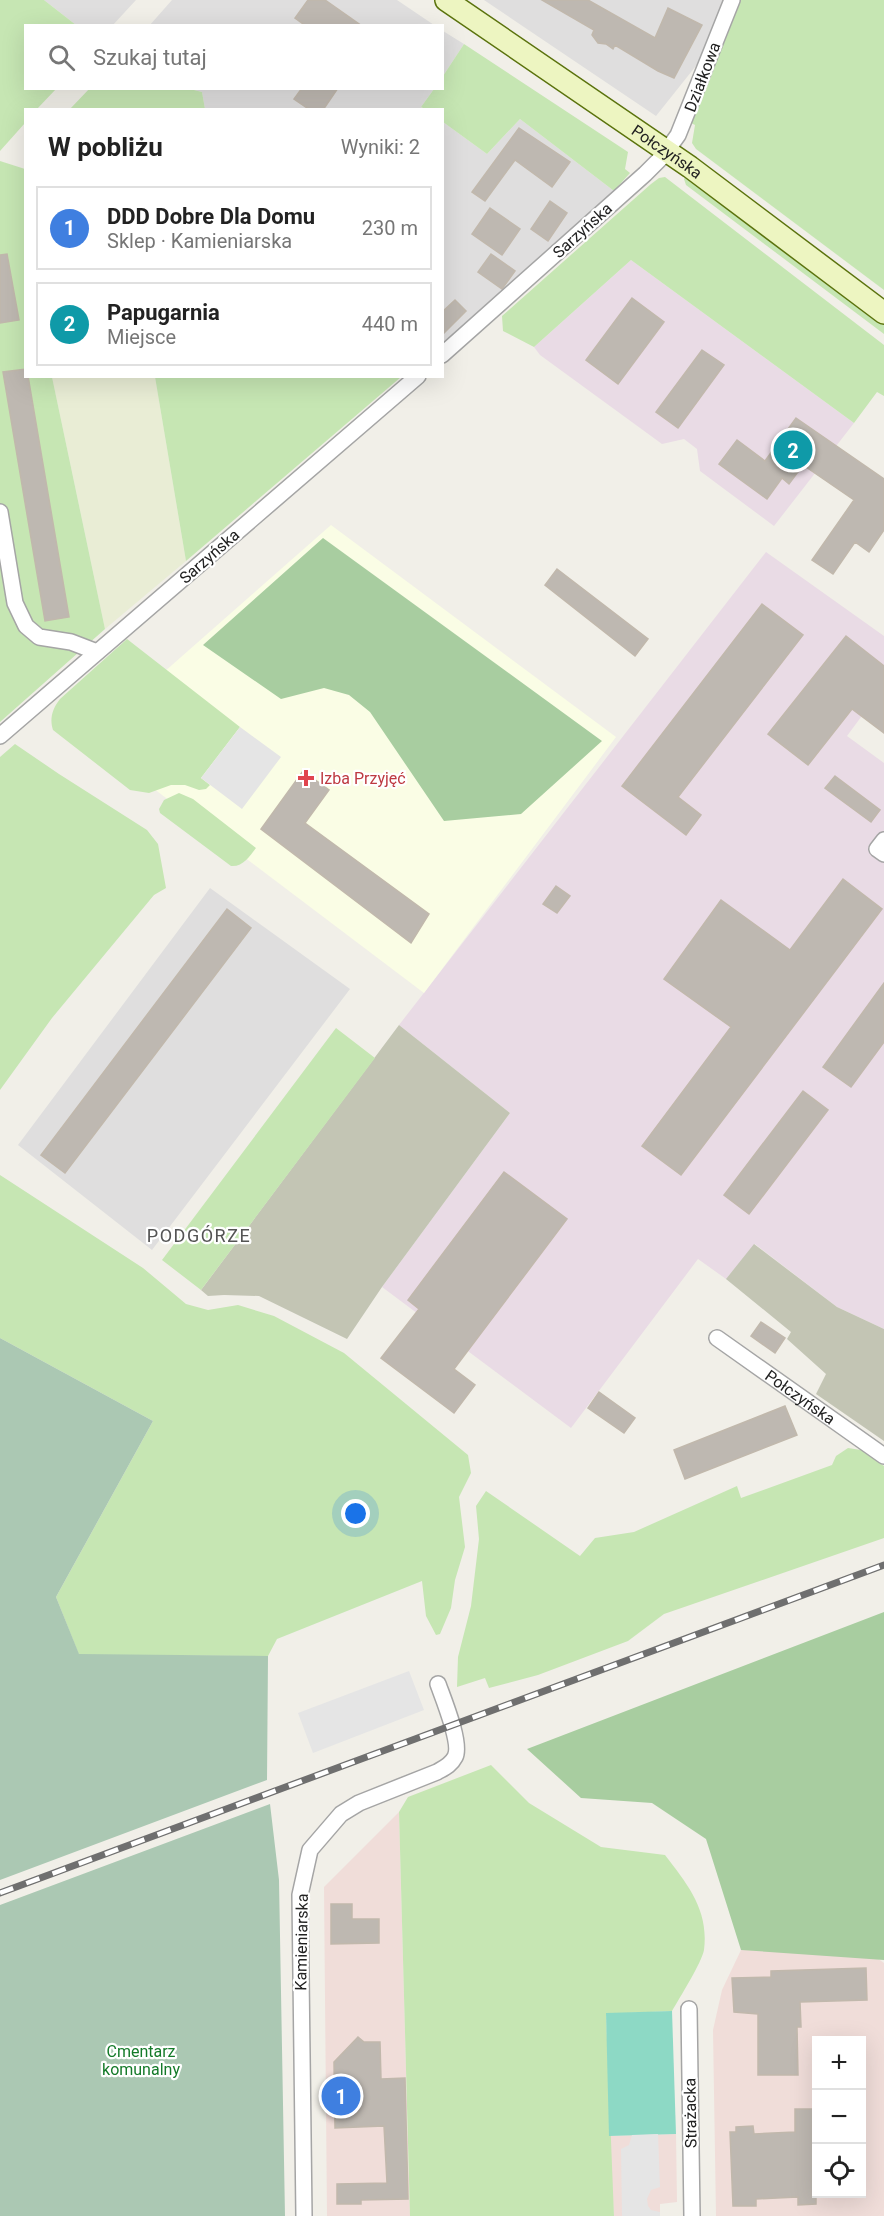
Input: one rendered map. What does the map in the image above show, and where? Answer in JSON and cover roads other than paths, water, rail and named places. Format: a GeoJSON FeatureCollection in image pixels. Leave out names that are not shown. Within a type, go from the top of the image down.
{"type":"FeatureCollection","features":[{"type":"Feature","properties":{"kind":"main road","name":"Połczyńska"},"geometry":{"type":"LineString","coordinates":[[446,0],[667,151],[884,313]]}},
{"type":"Feature","properties":{"kind":"street","name":"Działkowa"},"geometry":{"type":"LineString","coordinates":[[667,151],[682,126],[732,0]]}},
{"type":"Feature","properties":{"kind":"street","name":"Sarzyńska"},"geometry":{"type":"LineString","coordinates":[[444,353],[645,174],[667,151]]}},
{"type":"Feature","properties":{"kind":"street","name":"Sarzyńska"},"geometry":{"type":"LineString","coordinates":[[0,736],[416,378]]}},
{"type":"Feature","properties":{"kind":"street"},"geometry":{"type":"LineString","coordinates":[[0,512],[15,603],[26,626],[39,637],[71,642],[97,652]]}},
{"type":"Feature","properties":{"kind":"street","name":"Połczyńska"},"geometry":{"type":"LineString","coordinates":[[717,1338],[884,1456]]}},
{"type":"Feature","properties":{"kind":"street","name":"Kamieniarska"},"geometry":{"type":"LineString","coordinates":[[304,2216],[300,1895],[310,1850],[341,1814],[359,1803],[443,1769],[455,1757],[457,1752],[452,1725],[438,1684]]}},
{"type":"Feature","properties":{"kind":"street","name":"Strażacka"},"geometry":{"type":"LineString","coordinates":[[689,2009],[692,2216]]}},
{"type":"Feature","properties":{"kind":"railway"},"geometry":{"type":"LineString","coordinates":[[0,1893],[884,1565]]}},
{"type":"Feature","properties":{"kind":"place","name":"Papugarnia"},"geometry":{"type":"Point","coordinates":[793,450]}},
{"type":"Feature","properties":{"kind":"place","name":"Izba Przyjęć"},"geometry":{"type":"Point","coordinates":[306,778]}},
{"type":"Feature","properties":{"kind":"place","name":"DDD Dobre Dla Domu"},"geometry":{"type":"Point","coordinates":[341,2096]}},
{"type":"Feature","properties":{"kind":"district","name":"PODGÓRZE"},"geometry":{"type":"Point","coordinates":[199,1236]}},
{"type":"Feature","properties":{"kind":"park label","name":"Cmentarz komunalny"},"geometry":{"type":"Point","coordinates":[141,2060]}}]}
